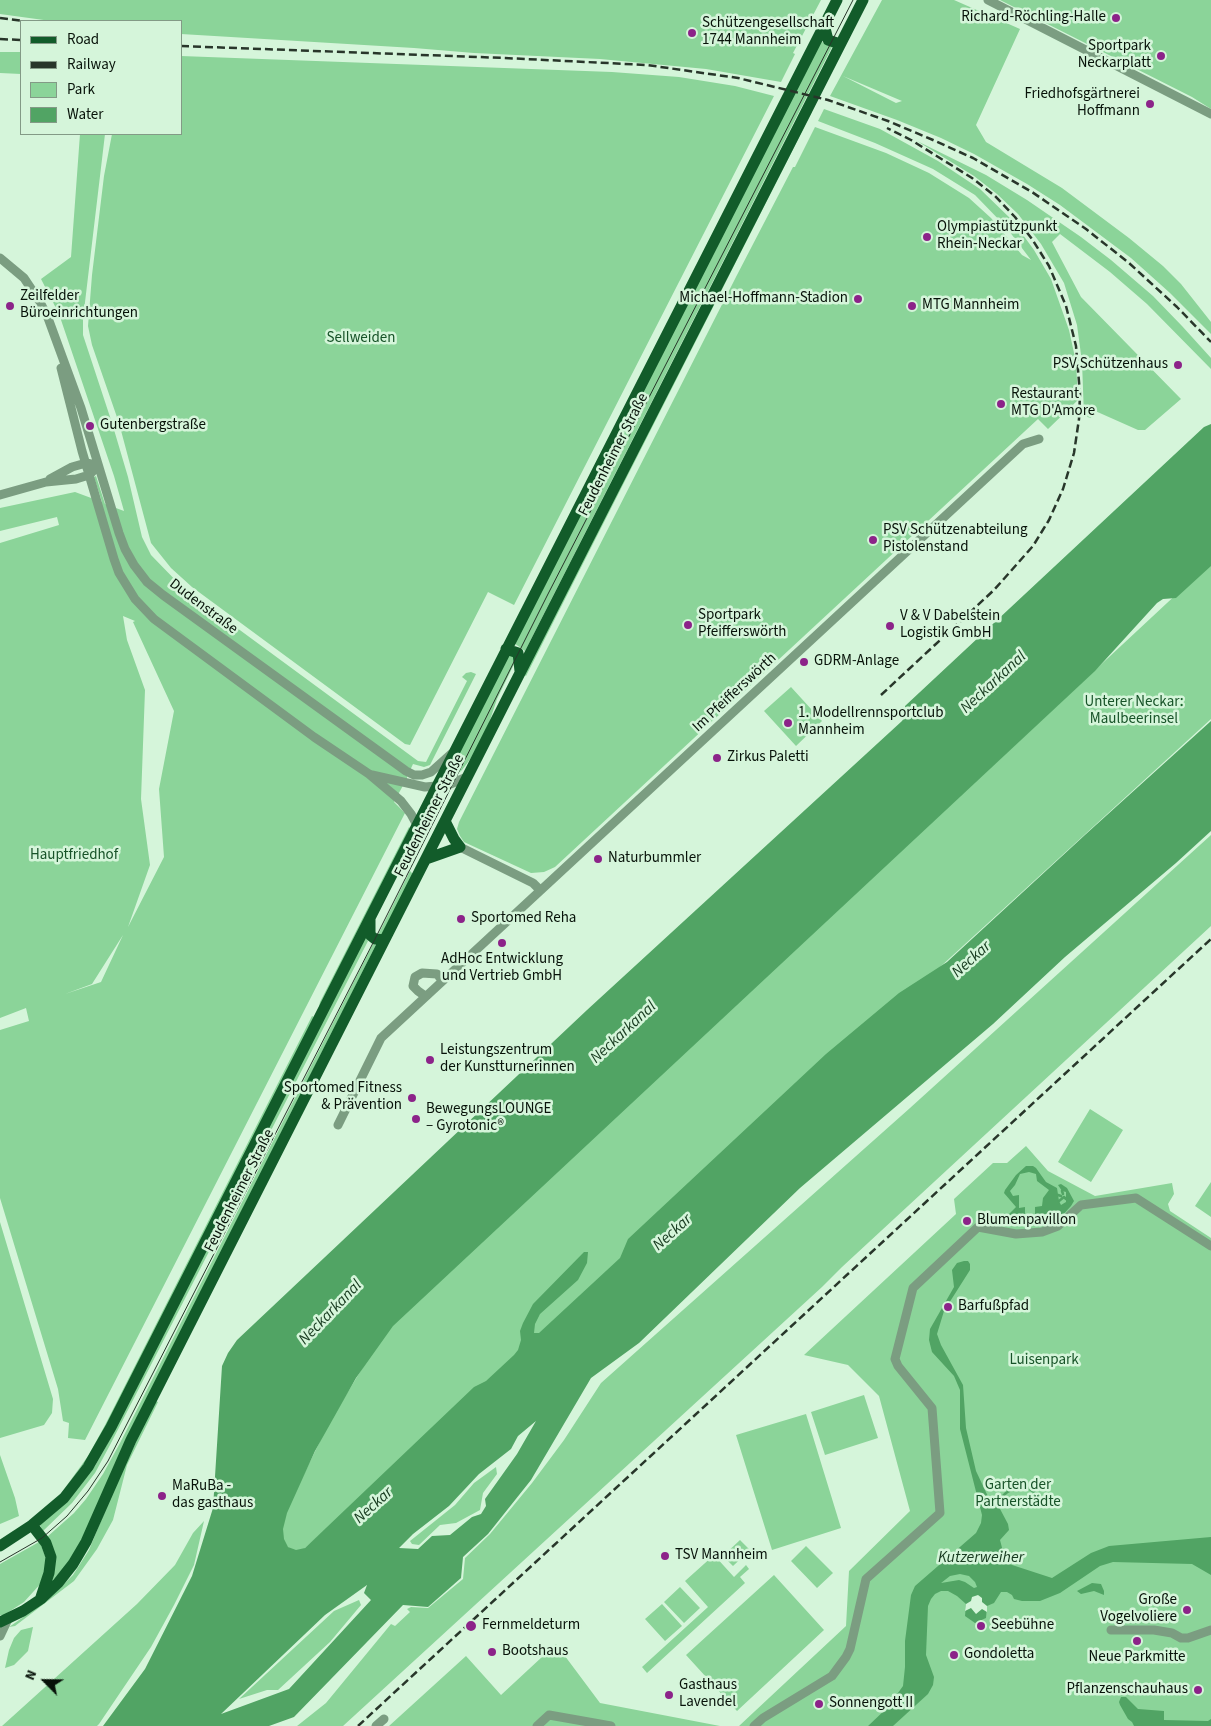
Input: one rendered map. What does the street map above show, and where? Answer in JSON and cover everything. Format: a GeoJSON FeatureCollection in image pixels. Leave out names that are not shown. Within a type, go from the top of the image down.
{"type":"FeatureCollection","features":[{"type":"Feature","properties":{"kind":"main road","name":"Feudenheimer Straße"},"geometry":{"type":"LineString","coordinates":[[1,1546],[32,1526],[61,1501],[88,1467],[111,1427],[837,0]]}},
{"type":"Feature","properties":{"kind":"main road","name":"Feudenheimer Straße"},"geometry":{"type":"LineString","coordinates":[[4,1621],[41,1599],[58,1583],[73,1564],[86,1542],[131,1440],[863,0]]}},
{"type":"Feature","properties":{"kind":"main road"},"geometry":{"type":"LineString","coordinates":[[824,24],[828,40],[840,44]]}},
{"type":"Feature","properties":{"kind":"main road"},"geometry":{"type":"LineString","coordinates":[[506,649],[518,653],[520,673]]}},
{"type":"Feature","properties":{"kind":"main road"},"geometry":{"type":"LineString","coordinates":[[426,858],[460,847],[445,821]]}},
{"type":"Feature","properties":{"kind":"main road"},"geometry":{"type":"LineString","coordinates":[[370,917],[370,935],[374,939],[384,940]]}},
{"type":"Feature","properties":{"kind":"main road"},"geometry":{"type":"LineString","coordinates":[[32,1526],[46,1543],[50,1558],[49,1573],[41,1599]]}},
{"type":"Feature","properties":{"kind":"street"},"geometry":{"type":"LineString","coordinates":[[988,0],[1211,114]]}},
{"type":"Feature","properties":{"kind":"street","name":"Dudenstraße"},"geometry":{"type":"LineString","coordinates":[[0,258],[24,278],[40,302],[81,408],[125,550],[148,582],[163,596],[406,772],[414,775],[432,772],[454,750]]}},
{"type":"Feature","properties":{"kind":"street","name":"Dudenstraße"},"geometry":{"type":"LineString","coordinates":[[56,340],[89,475],[116,566],[135,599],[154,619],[314,738],[369,774],[401,800],[417,825]]}},
{"type":"Feature","properties":{"kind":"street","name":"Im Pfeifferswörth"},"geometry":{"type":"LineString","coordinates":[[338,1125],[381,1038],[1016,451],[1024,444],[1039,439]]}},
{"type":"Feature","properties":{"kind":"street"},"geometry":{"type":"LineString","coordinates":[[46,482],[72,467],[86,463],[98,465]]}},
{"type":"Feature","properties":{"kind":"street"},"geometry":{"type":"LineString","coordinates":[[0,495],[46,482],[76,479],[89,475],[98,465]]}},
{"type":"Feature","properties":{"kind":"street","name":"Dudenstraße"},"geometry":{"type":"LineString","coordinates":[[369,774],[407,784],[436,787]]}},
{"type":"Feature","properties":{"kind":"street"},"geometry":{"type":"LineString","coordinates":[[436,787],[467,777]]}},
{"type":"Feature","properties":{"kind":"street"},"geometry":{"type":"LineString","coordinates":[[460,847],[533,883],[540,890]]}},
{"type":"Feature","properties":{"kind":"street"},"geometry":{"type":"LineString","coordinates":[[425,996],[413,986],[415,977],[422,973],[437,974],[442,980]]}},
{"type":"Feature","properties":{"kind":"street"},"geometry":{"type":"LineString","coordinates":[[754,1726],[763,1718],[832,1676],[850,1649],[866,1579],[940,1513],[932,1408],[898,1366],[896,1359],[913,1288],[978,1227],[1016,1234],[1042,1232],[1058,1226],[1081,1205],[1136,1198],[1211,1246]]}},
{"type":"Feature","properties":{"kind":"street"},"geometry":{"type":"LineString","coordinates":[[0,1636],[4,1621]]}},
{"type":"Feature","properties":{"kind":"street"},"geometry":{"type":"LineString","coordinates":[[1111,1630],[1154,1630],[1172,1633],[1181,1638],[1188,1638],[1211,1630]]}},
{"type":"Feature","properties":{"kind":"street"},"geometry":{"type":"LineString","coordinates":[[537,1726],[549,1715],[611,1726]]}},
{"type":"Feature","properties":{"kind":"street"},"geometry":{"type":"LineString","coordinates":[[376,1726],[384,1719]]}},
{"type":"Feature","properties":{"kind":"green space"},"geometry":{"type":"Polygon","coordinates":[[[0,0],[821,0],[793,53],[795,54],[781,82],[706,69],[600,59],[474,53],[182,34],[182,20],[44,20],[0,14],[0,0]]]}},
{"type":"Feature","properties":{"kind":"green space"},"geometry":{"type":"Polygon","coordinates":[[[882,0],[954,0],[1020,29],[976,125],[986,142],[1062,188],[1163,266],[1181,284],[1211,322],[1211,334],[1131,258],[1060,205],[1027,184],[941,138],[830,96],[882,0]],[[843,76],[896,103],[902,101],[843,76]]]}},
{"type":"Feature","properties":{"kind":"green space","name":"Sportpark Neckarplatt"},"geometry":{"type":"Polygon","coordinates":[[[1000,0],[1211,0],[1211,109],[1192,97],[1000,0]]]}},
{"type":"Feature","properties":{"kind":"green space"},"geometry":{"type":"Polygon","coordinates":[[[820,41],[832,47],[525,651],[514,643],[820,41]]]}},
{"type":"Feature","properties":{"kind":"green space"},"geometry":{"type":"Polygon","coordinates":[[[0,52],[20,52],[20,74],[0,73],[0,52]]]}},
{"type":"Feature","properties":{"kind":"green space","name":"Sellweiden"},"geometry":{"type":"Polygon","coordinates":[[[182,56],[612,72],[679,77],[735,86],[774,96],[514,605],[488,592],[410,745],[405,744],[192,587],[171,568],[151,543],[119,423],[92,345],[88,326],[104,176],[112,135],[182,135],[182,56]]]}},
{"type":"Feature","properties":{"kind":"green space","name":"Sportpark Pfeifferswörth"},"geometry":{"type":"Polygon","coordinates":[[[824,109],[880,129],[938,161],[980,189],[1012,220],[1034,250],[1051,279],[1069,330],[1076,362],[1078,400],[1048,429],[1038,419],[555,867],[544,872],[531,873],[464,842],[457,829],[459,822],[737,275],[815,127],[886,153],[929,173],[969,198],[991,218],[1022,255],[1031,260],[1006,227],[975,195],[933,169],[875,143],[818,121],[824,109]]]}},
{"type":"Feature","properties":{"kind":"green space"},"geometry":{"type":"Polygon","coordinates":[[[811,111],[526,676],[524,675],[811,111]]]}},
{"type":"Feature","properties":{"kind":"green space","name":"Hauptfriedhof"},"geometry":{"type":"Polygon","coordinates":[[[80,135],[105,135],[83,319],[83,335],[128,477],[142,537],[151,555],[184,589],[418,761],[426,762],[467,681],[462,677],[466,673],[476,674],[430,765],[424,767],[413,764],[407,780],[394,802],[405,813],[85,1440],[68,1438],[69,1423],[63,1421],[58,1389],[0,1198],[0,1030],[29,1021],[26,1008],[0,1018],[0,543],[59,525],[57,517],[0,531],[0,508],[75,492],[102,502],[94,477],[96,476],[105,504],[124,511],[59,314],[41,279],[71,257],[80,135]],[[123,616],[127,640],[145,690],[141,799],[150,865],[128,927],[164,857],[159,789],[174,711],[133,622],[135,621],[123,616]],[[123,935],[92,984],[65,994],[101,982],[123,935]]]}},
{"type":"Feature","properties":{"kind":"green space"},"geometry":{"type":"Polygon","coordinates":[[[917,141],[986,175],[1027,200],[1111,260],[1153,296],[1182,326],[1211,358],[1211,369],[1147,304],[1110,272],[1060,234],[1052,242],[1081,297],[1181,399],[1145,430],[1138,430],[1093,410],[1091,418],[1084,416],[1082,362],[1077,325],[1064,283],[1041,244],[1018,214],[997,194],[974,176],[917,141]]]}},
{"type":"Feature","properties":{"kind":"green space","name":"Unterer Neckar: Maulbeerinsel"},"geometry":{"type":"Polygon","coordinates":[[[1211,562],[1211,719],[303,1550],[297,1552],[282,1544],[280,1523],[329,1423],[387,1330],[1211,562]]]}},
{"type":"Feature","properties":{"kind":"green space"},"geometry":{"type":"Polygon","coordinates":[[[512,655],[516,660],[497,699],[488,726],[471,758],[453,778],[445,781],[508,656],[512,655]]]}},
{"type":"Feature","properties":{"kind":"green space"},"geometry":{"type":"Polygon","coordinates":[[[791,687],[822,721],[796,746],[764,711],[791,687]]]}},
{"type":"Feature","properties":{"kind":"green space"},"geometry":{"type":"Polygon","coordinates":[[[410,828],[319,1007],[320,1002],[410,828]]]}},
{"type":"Feature","properties":{"kind":"green space"},"geometry":{"type":"Polygon","coordinates":[[[1211,835],[1211,926],[822,1287],[343,1726],[297,1726],[326,1703],[391,1624],[395,1626],[410,1612],[407,1609],[411,1607],[428,1608],[463,1579],[465,1558],[490,1534],[532,1483],[564,1440],[601,1383],[910,1108],[1211,835]]]}},
{"type":"Feature","properties":{"kind":"green space"},"geometry":{"type":"Polygon","coordinates":[[[410,871],[413,874],[381,937],[377,937],[410,871]]]}},
{"type":"Feature","properties":{"kind":"green space"},"geometry":{"type":"Polygon","coordinates":[[[365,937],[368,941],[95,1473],[72,1503],[43,1531],[40,1525],[95,1466],[104,1450],[365,937]]]}},
{"type":"Feature","properties":{"kind":"green space"},"geometry":{"type":"Polygon","coordinates":[[[373,944],[376,945],[128,1435],[74,1556],[51,1583],[47,1537],[74,1513],[103,1474],[373,944]]]}},
{"type":"Feature","properties":{"kind":"green space"},"geometry":{"type":"Polygon","coordinates":[[[312,1016],[314,1017],[105,1428],[89,1457],[65,1488],[88,1456],[104,1427],[312,1016]]]}},
{"type":"Feature","properties":{"kind":"green space"},"geometry":{"type":"Polygon","coordinates":[[[1090,1109],[1123,1130],[1091,1182],[1058,1162],[1090,1109]]]}},
{"type":"Feature","properties":{"kind":"green space","name":"Luisenpark"},"geometry":{"type":"Polygon","coordinates":[[[1026,1146],[1048,1171],[1095,1196],[1172,1183],[1174,1194],[1168,1204],[1170,1211],[1211,1238],[1211,1726],[739,1726],[846,1626],[849,1571],[910,1511],[879,1396],[848,1365],[804,1355],[956,1214],[954,1199],[993,1163],[1007,1163],[1026,1146]]]}},
{"type":"Feature","properties":{"kind":"green space"},"geometry":{"type":"Polygon","coordinates":[[[1211,1182],[1211,1217],[1195,1206],[1211,1182]]]}},
{"type":"Feature","properties":{"kind":"green space"},"geometry":{"type":"Polygon","coordinates":[[[0,1222],[53,1399],[52,1413],[44,1425],[0,1438],[0,1222]]]}},
{"type":"Feature","properties":{"kind":"green space"},"geometry":{"type":"Polygon","coordinates":[[[864,1395],[878,1438],[825,1455],[811,1412],[864,1395]]]}},
{"type":"Feature","properties":{"kind":"green space"},"geometry":{"type":"Polygon","coordinates":[[[155,1401],[158,1402],[127,1465],[113,1520],[97,1549],[74,1581],[15,1626],[9,1627],[48,1600],[73,1575],[89,1550],[112,1494],[155,1401]]]}},
{"type":"Feature","properties":{"kind":"green space"},"geometry":{"type":"Polygon","coordinates":[[[806,1414],[841,1528],[772,1550],[736,1435],[806,1414]]]}},
{"type":"Feature","properties":{"kind":"green space"},"geometry":{"type":"Polygon","coordinates":[[[0,1455],[15,1498],[19,1516],[0,1524],[0,1455]]]}},
{"type":"Feature","properties":{"kind":"green space"},"geometry":{"type":"Polygon","coordinates":[[[496,1467],[497,1474],[483,1493],[480,1510],[456,1523],[440,1525],[419,1545],[412,1544],[410,1541],[455,1505],[474,1483],[496,1467]]]}},
{"type":"Feature","properties":{"kind":"green space"},"geometry":{"type":"Polygon","coordinates":[[[204,1521],[194,1565],[174,1605],[151,1647],[99,1724],[97,1726],[2,1726],[137,1604],[175,1565],[193,1533],[204,1521]]]}},
{"type":"Feature","properties":{"kind":"green space"},"geometry":{"type":"Polygon","coordinates":[[[740,1540],[750,1550],[733,1566],[723,1556],[740,1540]]]}},
{"type":"Feature","properties":{"kind":"green space"},"geometry":{"type":"Polygon","coordinates":[[[39,1542],[47,1561],[43,1581],[24,1602],[4,1615],[0,1615],[0,1564],[39,1542]]]}},
{"type":"Feature","properties":{"kind":"green space"},"geometry":{"type":"Polygon","coordinates":[[[806,1546],[833,1573],[817,1588],[791,1561],[806,1546]]]}},
{"type":"Feature","properties":{"kind":"green space"},"geometry":{"type":"Polygon","coordinates":[[[714,1555],[734,1577],[746,1565],[749,1569],[740,1577],[745,1583],[647,1673],[642,1667],[708,1607],[685,1581],[714,1555]]]}},
{"type":"Feature","properties":{"kind":"green space"},"geometry":{"type":"Polygon","coordinates":[[[774,1575],[824,1630],[737,1711],[686,1655],[774,1575]]]}},
{"type":"Feature","properties":{"kind":"green space"},"geometry":{"type":"Polygon","coordinates":[[[680,1587],[700,1608],[684,1623],[664,1602],[680,1587]]]}},
{"type":"Feature","properties":{"kind":"green space"},"geometry":{"type":"Polygon","coordinates":[[[359,1600],[361,1605],[330,1642],[278,1690],[267,1690],[239,1699],[334,1611],[359,1600]]]}},
{"type":"Feature","properties":{"kind":"green space"},"geometry":{"type":"Polygon","coordinates":[[[662,1604],[682,1626],[665,1641],[645,1619],[662,1604]]]}},
{"type":"Feature","properties":{"kind":"green space"},"geometry":{"type":"Polygon","coordinates":[[[33,1627],[28,1651],[14,1665],[5,1668],[14,1638],[21,1630],[33,1627]]]}},
{"type":"Feature","properties":{"kind":"green space"},"geometry":{"type":"Polygon","coordinates":[[[556,1644],[600,1703],[720,1726],[389,1726],[466,1656],[501,1695],[556,1644]]]}},
{"type":"Feature","properties":{"kind":"water"},"geometry":{"type":"Polygon","coordinates":[[[1211,424],[1211,566],[1176,598],[1163,599],[1157,603],[1095,671],[393,1326],[356,1378],[315,1451],[287,1513],[283,1529],[284,1539],[288,1547],[296,1550],[305,1548],[474,1387],[486,1381],[514,1355],[518,1350],[521,1340],[520,1331],[533,1304],[584,1252],[588,1252],[587,1263],[578,1280],[540,1314],[535,1324],[534,1333],[539,1333],[620,1258],[628,1239],[826,1054],[899,993],[947,962],[1211,721],[1211,831],[1065,957],[993,1024],[800,1188],[639,1343],[591,1378],[531,1480],[488,1534],[463,1557],[461,1578],[428,1607],[403,1605],[294,1717],[269,1726],[103,1726],[145,1669],[192,1576],[213,1508],[222,1366],[237,1340],[587,1010],[902,721],[906,715],[905,706],[1204,427],[1211,424]],[[536,1421],[518,1436],[511,1449],[479,1474],[449,1506],[413,1534],[399,1548],[418,1549],[432,1536],[450,1535],[472,1517],[481,1514],[486,1506],[485,1499],[517,1454],[536,1421]],[[367,1585],[325,1615],[221,1714],[289,1689],[371,1600],[364,1593],[367,1585]]]}},
{"type":"Feature","properties":{"kind":"water"},"geometry":{"type":"Polygon","coordinates":[[[1026,1166],[1033,1166],[1046,1182],[1057,1188],[1061,1205],[1066,1202],[1066,1192],[1062,1191],[1058,1185],[1061,1184],[1067,1188],[1074,1201],[1060,1218],[1051,1221],[1012,1222],[1009,1219],[1009,1214],[1016,1207],[1004,1193],[1016,1175],[1026,1166]],[[1029,1172],[1020,1174],[1010,1191],[1013,1196],[1019,1195],[1019,1208],[1025,1207],[1025,1216],[1035,1215],[1035,1207],[1042,1206],[1043,1198],[1049,1190],[1037,1181],[1036,1174],[1029,1172]]]}},
{"type":"Feature","properties":{"kind":"water","name":"Kutzerweiher"},"geometry":{"type":"Polygon","coordinates":[[[968,1261],[970,1270],[944,1311],[937,1334],[963,1385],[966,1428],[976,1471],[992,1505],[996,1505],[1001,1497],[999,1507],[1009,1530],[1000,1540],[1006,1563],[1052,1578],[1091,1553],[1109,1546],[1211,1537],[1211,1575],[1192,1564],[1113,1562],[1100,1566],[1060,1593],[1040,1601],[1022,1601],[1014,1599],[1007,1592],[1001,1592],[994,1603],[987,1606],[986,1618],[975,1623],[965,1616],[966,1604],[948,1591],[941,1591],[935,1594],[928,1606],[926,1655],[934,1677],[933,1685],[928,1694],[893,1726],[868,1726],[887,1708],[903,1686],[905,1641],[911,1595],[915,1586],[976,1533],[981,1523],[982,1515],[960,1429],[960,1390],[954,1376],[932,1352],[929,1340],[930,1329],[954,1287],[952,1270],[957,1263],[968,1261]],[[960,1574],[950,1576],[941,1583],[959,1580],[974,1588],[977,1587],[969,1576],[960,1574]]]}},
{"type":"Feature","properties":{"kind":"water"},"geometry":{"type":"Polygon","coordinates":[[[1092,1583],[1101,1584],[1104,1595],[1094,1591],[1081,1594],[1077,1591],[1092,1583]]]}},
{"type":"Feature","properties":{"kind":"water"},"geometry":{"type":"Polygon","coordinates":[[[1121,1697],[1126,1697],[1138,1709],[1164,1711],[1164,1720],[1208,1721],[1211,1719],[1211,1726],[1134,1726],[1120,1705],[1121,1697]]]}},
{"type":"Feature","properties":{"kind":"pier","name":"Seebühne"},"geometry":{"type":"Polygon","coordinates":[[[978,1595],[987,1606],[987,1612],[982,1609],[976,1614],[971,1608],[965,1611],[966,1604],[971,1601],[972,1597],[978,1595]]]}},
{"type":"Feature","properties":{"kind":"waterway"},"geometry":{"type":"LineString","coordinates":[[1059,1201],[1064,1197],[1066,1199]]}},
{"type":"Feature","properties":{"kind":"waterway"},"geometry":{"type":"LineString","coordinates":[[1000,1499],[1018,1486],[1020,1489],[1028,1488],[1034,1492]]}},
{"type":"Feature","properties":{"kind":"tram line"},"geometry":{"type":"LineString","coordinates":[[0,1562],[42,1538],[67,1516],[88,1491],[108,1461],[375,939],[548,594],[853,0]]}},
{"type":"Feature","properties":{"kind":"railway"},"geometry":{"type":"LineString","coordinates":[[0,18],[20,21]]}},
{"type":"Feature","properties":{"kind":"railway"},"geometry":{"type":"LineString","coordinates":[[0,39],[20,40]]}},
{"type":"Feature","properties":{"kind":"railway"},"geometry":{"type":"LineString","coordinates":[[182,46],[647,65],[738,78],[828,100],[888,121],[973,158],[1032,192],[1086,229],[1129,263],[1177,307],[1211,342]]}},
{"type":"Feature","properties":{"kind":"railway"},"geometry":{"type":"LineString","coordinates":[[881,695],[994,590],[1033,546],[1049,520],[1063,489],[1074,453],[1079,419],[1080,394],[1076,346],[1066,306],[1049,266],[1032,239],[995,196],[972,178],[911,140],[887,128]]}},
{"type":"Feature","properties":{"kind":"railway"},"geometry":{"type":"LineString","coordinates":[[358,1726],[1211,939]]}},
{"type":"Feature","properties":{"kind":"place","name":"Richard-Röchling-Halle"},"geometry":{"type":"Point","coordinates":[1116,18]}},
{"type":"Feature","properties":{"kind":"place","name":"Schützengesellschaft 1744 Mannheim"},"geometry":{"type":"Point","coordinates":[692,33]}},
{"type":"Feature","properties":{"kind":"place","name":"Sportpark Neckarplatt"},"geometry":{"type":"Point","coordinates":[1161,56]}},
{"type":"Feature","properties":{"kind":"place","name":"Friedhofsgärtnerei Hoffmann"},"geometry":{"type":"Point","coordinates":[1150,104]}},
{"type":"Feature","properties":{"kind":"place","name":"Olympiastützpunkt Rhein-Neckar"},"geometry":{"type":"Point","coordinates":[927,237]}},
{"type":"Feature","properties":{"kind":"place","name":"Michael-Hoffmann-Stadion"},"geometry":{"type":"Point","coordinates":[858,299]}},
{"type":"Feature","properties":{"kind":"place","name":"Zeilfelder Büroeinrichtungen"},"geometry":{"type":"Point","coordinates":[10,306]}},
{"type":"Feature","properties":{"kind":"place","name":"MTG Mannheim"},"geometry":{"type":"Point","coordinates":[912,306]}},
{"type":"Feature","properties":{"kind":"place","name":"PSV Schützenhaus"},"geometry":{"type":"Point","coordinates":[1178,365]}},
{"type":"Feature","properties":{"kind":"place","name":"Restaurant MTG D'Amore"},"geometry":{"type":"Point","coordinates":[1001,404]}},
{"type":"Feature","properties":{"kind":"place","name":"Gutenbergstraße"},"geometry":{"type":"Point","coordinates":[90,426]}},
{"type":"Feature","properties":{"kind":"place","name":"PSV Schützenabteilung Pistolenstand"},"geometry":{"type":"Point","coordinates":[873,540]}},
{"type":"Feature","properties":{"kind":"place","name":"Sportpark Pfeifferswörth"},"geometry":{"type":"Point","coordinates":[688,625]}},
{"type":"Feature","properties":{"kind":"place","name":"V & V Dabelstein Logistik GmbH"},"geometry":{"type":"Point","coordinates":[890,626]}},
{"type":"Feature","properties":{"kind":"place","name":"GDRM-Anlage"},"geometry":{"type":"Point","coordinates":[804,662]}},
{"type":"Feature","properties":{"kind":"place","name":"1. Modellrennsportclub Mannheim"},"geometry":{"type":"Point","coordinates":[788,723]}},
{"type":"Feature","properties":{"kind":"place","name":"Zirkus Paletti"},"geometry":{"type":"Point","coordinates":[717,758]}},
{"type":"Feature","properties":{"kind":"place","name":"Naturbummler"},"geometry":{"type":"Point","coordinates":[598,859]}},
{"type":"Feature","properties":{"kind":"place","name":"Sportomed Reha"},"geometry":{"type":"Point","coordinates":[461,919]}},
{"type":"Feature","properties":{"kind":"place","name":"AdHoc Entwicklung und Vertrieb GmbH"},"geometry":{"type":"Point","coordinates":[502,943]}},
{"type":"Feature","properties":{"kind":"place","name":"Leistungszentrum der Kunstturnerinnen"},"geometry":{"type":"Point","coordinates":[430,1060]}},
{"type":"Feature","properties":{"kind":"place","name":"Sportomed Fitness & Prävention"},"geometry":{"type":"Point","coordinates":[412,1098]}},
{"type":"Feature","properties":{"kind":"place","name":"BewegungsLOUNGE – Gyrotonic®"},"geometry":{"type":"Point","coordinates":[416,1119]}},
{"type":"Feature","properties":{"kind":"place","name":"Blumenpavillon"},"geometry":{"type":"Point","coordinates":[967,1221]}},
{"type":"Feature","properties":{"kind":"place","name":"Barfußpfad"},"geometry":{"type":"Point","coordinates":[948,1307]}},
{"type":"Feature","properties":{"kind":"place","name":"MaRuBa - das gasthaus"},"geometry":{"type":"Point","coordinates":[162,1496]}},
{"type":"Feature","properties":{"kind":"place","name":"TSV Mannheim"},"geometry":{"type":"Point","coordinates":[665,1556]}},
{"type":"Feature","properties":{"kind":"place","name":"Große Vogelvoliere"},"geometry":{"type":"Point","coordinates":[1187,1610]}},
{"type":"Feature","properties":{"kind":"place","name":"Fernmeldeturm"},"geometry":{"type":"Point","coordinates":[471,1626]}},
{"type":"Feature","properties":{"kind":"place","name":"Seebühne"},"geometry":{"type":"Point","coordinates":[981,1626]}},
{"type":"Feature","properties":{"kind":"place","name":"Neue Parkmitte"},"geometry":{"type":"Point","coordinates":[1137,1641]}},
{"type":"Feature","properties":{"kind":"place","name":"Bootshaus"},"geometry":{"type":"Point","coordinates":[492,1652]}},
{"type":"Feature","properties":{"kind":"place","name":"Gondoletta"},"geometry":{"type":"Point","coordinates":[954,1655]}},
{"type":"Feature","properties":{"kind":"place","name":"Pflanzenschauhaus"},"geometry":{"type":"Point","coordinates":[1198,1690]}},
{"type":"Feature","properties":{"kind":"place","name":"Gasthaus Lavendel"},"geometry":{"type":"Point","coordinates":[669,1695]}},
{"type":"Feature","properties":{"kind":"place","name":"Sonnengott II"},"geometry":{"type":"Point","coordinates":[819,1704]}},
{"type":"Feature","properties":{"kind":"water label","name":"Neckarkanal"},"geometry":{"type":"Point","coordinates":[994,683]}},
{"type":"Feature","properties":{"kind":"water label","name":"Neckar"},"geometry":{"type":"Point","coordinates":[972,960]}},
{"type":"Feature","properties":{"kind":"water label","name":"Neckarkanal"},"geometry":{"type":"Point","coordinates":[624,1033]}},
{"type":"Feature","properties":{"kind":"water label","name":"Neckar"},"geometry":{"type":"Point","coordinates":[673,1233]}},
{"type":"Feature","properties":{"kind":"water label","name":"Neckarkanal"},"geometry":{"type":"Point","coordinates":[331,1313]}},
{"type":"Feature","properties":{"kind":"water label","name":"Neckar"},"geometry":{"type":"Point","coordinates":[374,1506]}},
{"type":"Feature","properties":{"kind":"park label","name":"Garten der Partnerstädte"},"geometry":{"type":"Point","coordinates":[1018,1494]}}]}
